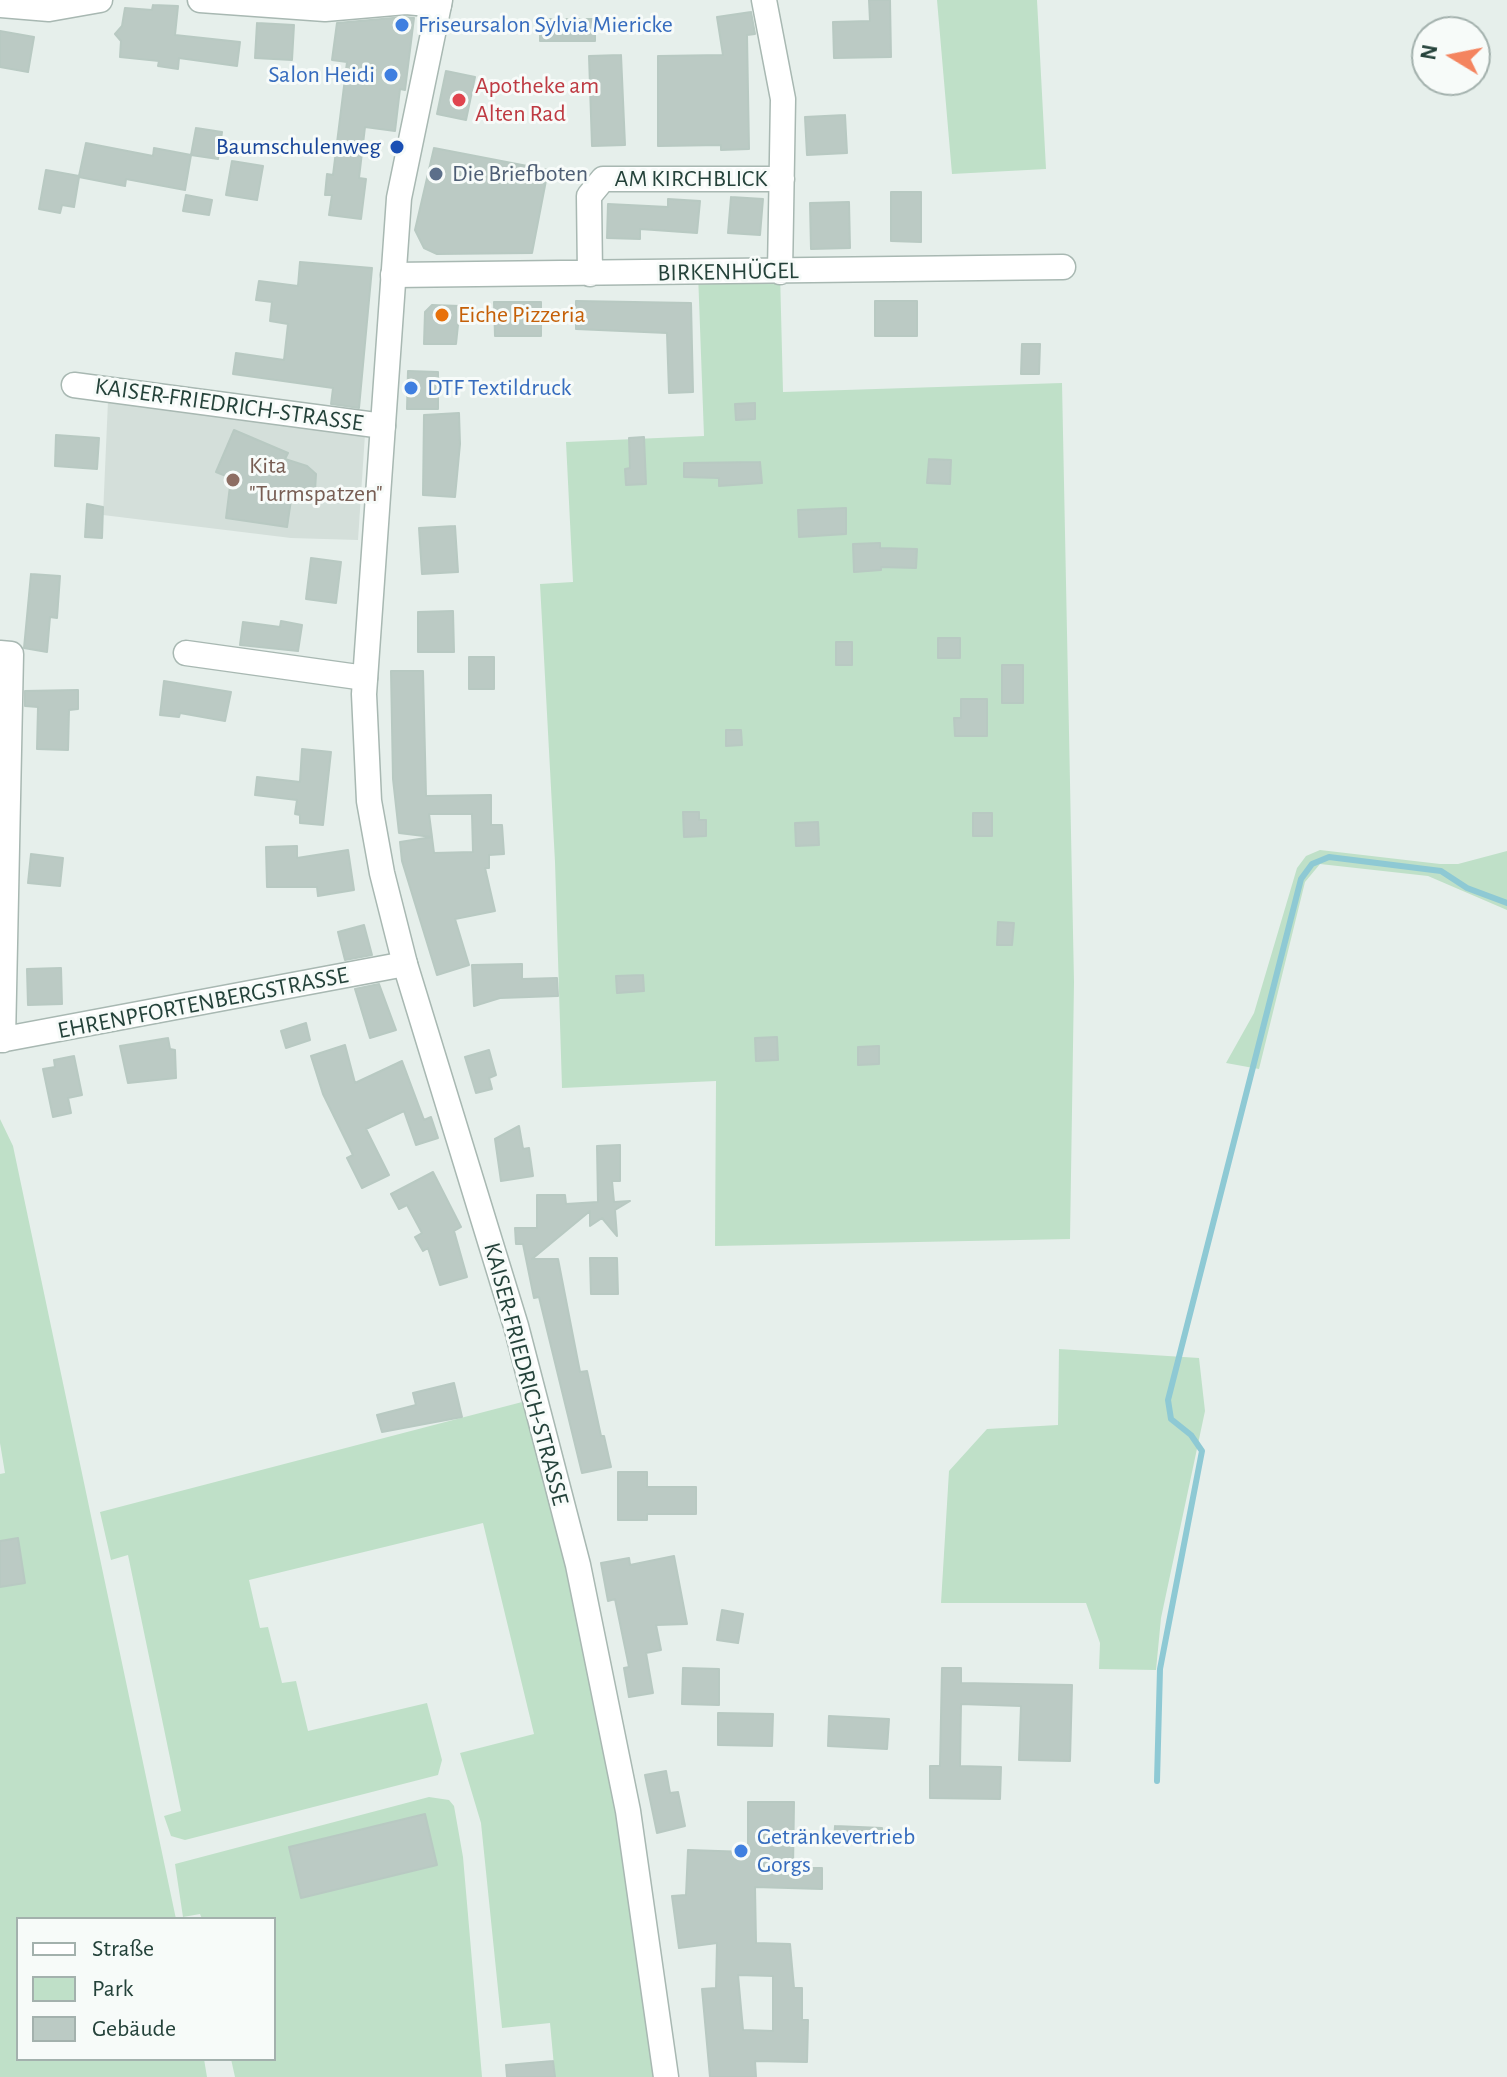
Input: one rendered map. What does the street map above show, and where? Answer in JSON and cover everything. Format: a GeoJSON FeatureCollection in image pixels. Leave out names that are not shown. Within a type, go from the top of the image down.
{"type":"FeatureCollection","features":[{"type":"Feature","properties":{"kind":"street"},"geometry":{"type":"LineString","coordinates":[[0,5],[49,9],[100,0]]}},
{"type":"Feature","properties":{"kind":"street"},"geometry":{"type":"LineString","coordinates":[[200,0],[325,9],[406,2],[439,3]]}},
{"type":"Feature","properties":{"kind":"street"},"geometry":{"type":"LineString","coordinates":[[764,0],[783,99],[780,272]]}},
{"type":"Feature","properties":{"kind":"street","name":"KAISER-FRIEDRICH-STRASSE"},"geometry":{"type":"LineString","coordinates":[[439,3],[399,198],[365,678],[365,758],[370,814],[405,964],[516,1326],[578,1565],[628,1811],[666,2077]]}},
{"type":"Feature","properties":{"kind":"street","name":"AM KIRCHBLICK"},"geometry":{"type":"LineString","coordinates":[[590,274],[589,196],[603,179],[782,179]]}},
{"type":"Feature","properties":{"kind":"street","name":"BIRKENHÜGEL"},"geometry":{"type":"LineString","coordinates":[[393,275],[1063,267]]}},
{"type":"Feature","properties":{"kind":"street","name":"KAISER-FRIEDRICH-STRASSE"},"geometry":{"type":"LineString","coordinates":[[74,385],[383,426]]}},
{"type":"Feature","properties":{"kind":"street"},"geometry":{"type":"LineString","coordinates":[[186,653],[365,678]]}},
{"type":"Feature","properties":{"kind":"street"},"geometry":{"type":"LineString","coordinates":[[1,1040],[6,654]]}},
{"type":"Feature","properties":{"kind":"street","name":"EHRENPFORTENBERGSTRASSE"},"geometry":{"type":"LineString","coordinates":[[1,1040],[405,964]]}},
{"type":"Feature","properties":{"kind":"shaded area","name":"Kita \"Turmspatzen\""},"geometry":{"type":"Polygon","coordinates":[[[108,401],[365,434],[358,540],[291,538],[103,515],[108,401]]]}},
{"type":"Feature","properties":{"kind":"green space"},"geometry":{"type":"Polygon","coordinates":[[[937,0],[1037,0],[1046,169],[952,174],[937,0]]]}},
{"type":"Feature","properties":{"kind":"green space"},"geometry":{"type":"Polygon","coordinates":[[[780,272],[783,392],[1062,383],[1074,982],[1070,1239],[715,1246],[716,1081],[562,1088],[555,862],[540,584],[573,582],[566,442],[704,436],[698,273],[780,272]]]}},
{"type":"Feature","properties":{"kind":"green space"},"geometry":{"type":"Polygon","coordinates":[[[1320,850],[1440,864],[1458,864],[1507,851],[1507,910],[1428,876],[1320,864],[1305,882],[1259,1069],[1226,1063],[1254,1013],[1297,868],[1306,856],[1320,850]]]}},
{"type":"Feature","properties":{"kind":"green space"},"geometry":{"type":"Polygon","coordinates":[[[0,1119],[13,1146],[176,1917],[16,1917],[16,2061],[204,2061],[207,2077],[0,2077],[0,1587],[25,1583],[18,1538],[0,1541],[0,1474],[5,1473],[0,1443],[0,1119]]]}},
{"type":"Feature","properties":{"kind":"green space"},"geometry":{"type":"Polygon","coordinates":[[[1059,1349],[1199,1358],[1205,1411],[1161,1618],[1156,1670],[1099,1669],[1100,1643],[1086,1603],[941,1603],[949,1471],[987,1429],[1058,1425],[1059,1349]]]}},
{"type":"Feature","properties":{"kind":"green space"},"geometry":{"type":"Polygon","coordinates":[[[526,1401],[578,1611],[612,1775],[659,2077],[555,2077],[550,2023],[502,2028],[481,1823],[460,1753],[534,1734],[483,1523],[249,1580],[260,1628],[268,1627],[282,1683],[296,1681],[308,1731],[427,1703],[442,1760],[438,1775],[185,1840],[171,1836],[164,1816],[181,1811],[128,1555],[111,1560],[100,1512],[526,1401]]]}},
{"type":"Feature","properties":{"kind":"green space"},"geometry":{"type":"Polygon","coordinates":[[[429,1797],[449,1800],[454,1806],[463,1857],[482,2077],[235,2077],[231,2061],[276,2061],[276,1917],[201,1917],[200,1914],[183,1917],[175,1864],[429,1797]]]}},
{"type":"Feature","properties":{"kind":"building"},"geometry":{"type":"Polygon","coordinates":[[[869,0],[890,0],[891,57],[834,58],[833,22],[870,21],[869,0]]]}},
{"type":"Feature","properties":{"kind":"building"},"geometry":{"type":"Polygon","coordinates":[[[153,5],[178,6],[175,35],[240,42],[237,66],[179,58],[178,69],[158,66],[159,61],[120,57],[121,41],[115,34],[122,26],[125,8],[152,10],[153,5]]]}},
{"type":"Feature","properties":{"kind":"building"},"geometry":{"type":"Polygon","coordinates":[[[751,12],[755,34],[747,35],[749,149],[721,150],[721,145],[658,146],[658,56],[723,55],[717,17],[751,12]]]}},
{"type":"Feature","properties":{"kind":"building"},"geometry":{"type":"Polygon","coordinates":[[[414,18],[405,90],[400,89],[395,131],[365,127],[359,178],[366,179],[361,219],[329,215],[332,195],[325,195],[327,174],[333,175],[347,62],[332,60],[337,23],[414,18]]]}},
{"type":"Feature","properties":{"kind":"building"},"geometry":{"type":"Polygon","coordinates":[[[540,19],[595,19],[595,41],[540,41],[540,19]]]}},
{"type":"Feature","properties":{"kind":"building"},"geometry":{"type":"Polygon","coordinates":[[[257,23],[294,25],[292,60],[255,58],[257,23]]]}},
{"type":"Feature","properties":{"kind":"building"},"geometry":{"type":"Polygon","coordinates":[[[0,31],[34,37],[28,72],[0,67],[0,31]]]}},
{"type":"Feature","properties":{"kind":"building"},"geometry":{"type":"Polygon","coordinates":[[[621,55],[625,145],[592,146],[589,56],[621,55]]]}},
{"type":"Feature","properties":{"kind":"building"},"geometry":{"type":"Polygon","coordinates":[[[446,71],[475,77],[466,120],[437,114],[446,71]]]}},
{"type":"Feature","properties":{"kind":"building"},"geometry":{"type":"Polygon","coordinates":[[[845,115],[847,153],[807,155],[805,117],[845,115]]]}},
{"type":"Feature","properties":{"kind":"building"},"geometry":{"type":"Polygon","coordinates":[[[196,128],[222,132],[218,159],[191,155],[196,128]]]}},
{"type":"Feature","properties":{"kind":"building"},"geometry":{"type":"Polygon","coordinates":[[[86,143],[153,156],[154,148],[191,155],[185,190],[126,179],[125,186],[79,177],[74,207],[62,205],[60,213],[39,209],[46,170],[79,176],[86,143]]]}},
{"type":"Feature","properties":{"kind":"building"},"geometry":{"type":"Polygon","coordinates":[[[434,148],[548,170],[532,253],[437,254],[424,248],[415,230],[434,148]]]}},
{"type":"Feature","properties":{"kind":"building"},"geometry":{"type":"Polygon","coordinates":[[[232,161],[263,166],[257,200],[226,195],[232,161]]]}},
{"type":"Feature","properties":{"kind":"building"},"geometry":{"type":"Polygon","coordinates":[[[891,192],[921,192],[921,242],[891,241],[891,192]]]}},
{"type":"Feature","properties":{"kind":"building"},"geometry":{"type":"Polygon","coordinates":[[[186,195],[212,200],[209,215],[183,211],[186,195]]]}},
{"type":"Feature","properties":{"kind":"building"},"geometry":{"type":"Polygon","coordinates":[[[731,197],[763,199],[760,235],[728,233],[731,197]]]}},
{"type":"Feature","properties":{"kind":"building"},"geometry":{"type":"Polygon","coordinates":[[[668,199],[700,201],[697,233],[640,229],[640,239],[607,238],[608,204],[668,207],[668,199]]]}},
{"type":"Feature","properties":{"kind":"building"},"geometry":{"type":"Polygon","coordinates":[[[849,202],[850,248],[811,249],[810,203],[849,202]]]}},
{"type":"Feature","properties":{"kind":"building"},"geometry":{"type":"Polygon","coordinates":[[[300,262],[372,268],[359,408],[331,404],[333,388],[233,374],[236,353],[284,360],[288,324],[270,321],[272,302],[256,300],[259,281],[298,286],[300,262]]]}},
{"type":"Feature","properties":{"kind":"building"},"geometry":{"type":"Polygon","coordinates":[[[576,301],[691,303],[693,392],[669,393],[667,333],[576,329],[576,301]]]}},
{"type":"Feature","properties":{"kind":"building"},"geometry":{"type":"Polygon","coordinates":[[[875,301],[917,301],[917,336],[875,336],[875,301]]]}},
{"type":"Feature","properties":{"kind":"building"},"geometry":{"type":"Polygon","coordinates":[[[494,302],[541,302],[541,336],[495,336],[494,302]]]}},
{"type":"Feature","properties":{"kind":"building"},"geometry":{"type":"Polygon","coordinates":[[[432,305],[460,306],[456,344],[424,344],[425,312],[432,305]]]}},
{"type":"Feature","properties":{"kind":"building"},"geometry":{"type":"Polygon","coordinates":[[[1022,344],[1040,344],[1039,374],[1021,374],[1022,344]]]}},
{"type":"Feature","properties":{"kind":"building"},"geometry":{"type":"Polygon","coordinates":[[[408,371],[438,372],[438,409],[407,409],[408,371]]]}},
{"type":"Feature","properties":{"kind":"building"},"geometry":{"type":"Polygon","coordinates":[[[755,403],[755,419],[736,420],[735,404],[755,403]]]}},
{"type":"Feature","properties":{"kind":"building"},"geometry":{"type":"Polygon","coordinates":[[[459,413],[460,444],[455,497],[423,495],[424,415],[459,413]]]}},
{"type":"Feature","properties":{"kind":"building"},"geometry":{"type":"Polygon","coordinates":[[[234,430],[288,453],[285,459],[307,466],[316,474],[315,491],[305,498],[291,500],[287,527],[226,518],[231,478],[216,472],[234,430]]]}},
{"type":"Feature","properties":{"kind":"building"},"geometry":{"type":"Polygon","coordinates":[[[56,435],[99,438],[97,469],[55,466],[56,435]]]}},
{"type":"Feature","properties":{"kind":"building"},"geometry":{"type":"Polygon","coordinates":[[[644,437],[646,484],[626,485],[625,469],[630,468],[629,438],[644,437]]]}},
{"type":"Feature","properties":{"kind":"building"},"geometry":{"type":"Polygon","coordinates":[[[929,459],[951,460],[950,484],[927,483],[929,459]]]}},
{"type":"Feature","properties":{"kind":"building"},"geometry":{"type":"Polygon","coordinates":[[[760,462],[762,483],[719,486],[719,478],[684,477],[684,463],[760,462]]]}},
{"type":"Feature","properties":{"kind":"building"},"geometry":{"type":"Polygon","coordinates":[[[87,504],[103,507],[102,538],[85,537],[87,504]]]}},
{"type":"Feature","properties":{"kind":"building"},"geometry":{"type":"Polygon","coordinates":[[[846,508],[846,534],[799,537],[798,510],[846,508]]]}},
{"type":"Feature","properties":{"kind":"building"},"geometry":{"type":"Polygon","coordinates":[[[455,526],[458,572],[422,574],[419,528],[455,526]]]}},
{"type":"Feature","properties":{"kind":"building"},"geometry":{"type":"Polygon","coordinates":[[[880,543],[880,548],[917,549],[916,568],[881,567],[881,570],[854,572],[853,544],[880,543]]]}},
{"type":"Feature","properties":{"kind":"building"},"geometry":{"type":"Polygon","coordinates":[[[311,558],[341,562],[336,603],[306,599],[311,558]]]}},
{"type":"Feature","properties":{"kind":"building"},"geometry":{"type":"Polygon","coordinates":[[[31,574],[60,576],[57,618],[50,617],[47,652],[24,648],[31,574]]]}},
{"type":"Feature","properties":{"kind":"building"},"geometry":{"type":"Polygon","coordinates":[[[453,611],[454,652],[418,652],[418,612],[453,611]]]}},
{"type":"Feature","properties":{"kind":"building"},"geometry":{"type":"Polygon","coordinates":[[[281,621],[302,625],[298,651],[240,645],[243,622],[280,627],[281,621]]]}},
{"type":"Feature","properties":{"kind":"building"},"geometry":{"type":"Polygon","coordinates":[[[938,638],[960,638],[960,658],[938,658],[938,638]]]}},
{"type":"Feature","properties":{"kind":"building"},"geometry":{"type":"Polygon","coordinates":[[[836,642],[852,642],[852,665],[836,665],[836,642]]]}},
{"type":"Feature","properties":{"kind":"building"},"geometry":{"type":"Polygon","coordinates":[[[469,657],[494,657],[494,689],[469,689],[469,657]]]}},
{"type":"Feature","properties":{"kind":"building"},"geometry":{"type":"Polygon","coordinates":[[[1002,665],[1023,665],[1023,703],[1002,703],[1002,665]]]}},
{"type":"Feature","properties":{"kind":"building"},"geometry":{"type":"Polygon","coordinates":[[[391,671],[423,671],[426,796],[491,795],[491,825],[502,825],[504,854],[489,855],[489,868],[485,868],[495,911],[455,919],[469,965],[437,975],[402,861],[400,842],[432,837],[399,833],[393,779],[391,671]],[[429,814],[434,853],[473,852],[472,814],[429,814]]]}},
{"type":"Feature","properties":{"kind":"building"},"geometry":{"type":"Polygon","coordinates":[[[164,681],[231,692],[225,721],[180,713],[179,717],[160,715],[164,681]]]}},
{"type":"Feature","properties":{"kind":"building"},"geometry":{"type":"Polygon","coordinates":[[[78,690],[78,709],[69,710],[68,750],[37,749],[38,707],[25,706],[25,691],[78,690]]]}},
{"type":"Feature","properties":{"kind":"building"},"geometry":{"type":"Polygon","coordinates":[[[961,699],[987,699],[987,736],[955,736],[954,718],[961,718],[961,699]]]}},
{"type":"Feature","properties":{"kind":"building"},"geometry":{"type":"Polygon","coordinates":[[[726,730],[741,730],[742,745],[726,746],[726,730]]]}},
{"type":"Feature","properties":{"kind":"building"},"geometry":{"type":"Polygon","coordinates":[[[302,749],[331,752],[323,825],[300,823],[300,815],[295,814],[297,800],[255,795],[257,777],[300,782],[302,749]]]}},
{"type":"Feature","properties":{"kind":"building"},"geometry":{"type":"Polygon","coordinates":[[[683,812],[699,812],[699,820],[706,820],[706,836],[684,837],[683,812]]]}},
{"type":"Feature","properties":{"kind":"building"},"geometry":{"type":"Polygon","coordinates":[[[973,813],[992,813],[992,836],[973,836],[973,813]]]}},
{"type":"Feature","properties":{"kind":"building"},"geometry":{"type":"Polygon","coordinates":[[[818,822],[819,845],[796,846],[795,823],[818,822]]]}},
{"type":"Feature","properties":{"kind":"building"},"geometry":{"type":"Polygon","coordinates":[[[297,846],[297,858],[348,850],[354,890],[318,896],[317,887],[267,887],[266,847],[297,846]]]}},
{"type":"Feature","properties":{"kind":"building"},"geometry":{"type":"Polygon","coordinates":[[[31,854],[63,858],[60,886],[28,883],[31,854]]]}},
{"type":"Feature","properties":{"kind":"building"},"geometry":{"type":"Polygon","coordinates":[[[998,922],[1014,923],[1012,945],[997,945],[998,922]]]}},
{"type":"Feature","properties":{"kind":"building"},"geometry":{"type":"Polygon","coordinates":[[[364,925],[372,955],[345,960],[338,932],[364,925]]]}},
{"type":"Feature","properties":{"kind":"building"},"geometry":{"type":"Polygon","coordinates":[[[522,964],[522,979],[557,978],[558,996],[500,998],[474,1006],[472,965],[522,964]]]}},
{"type":"Feature","properties":{"kind":"building"},"geometry":{"type":"Polygon","coordinates":[[[61,968],[62,1004],[28,1005],[27,969],[61,968]]]}},
{"type":"Feature","properties":{"kind":"building"},"geometry":{"type":"Polygon","coordinates":[[[643,975],[644,991],[617,993],[616,976],[643,975]]]}},
{"type":"Feature","properties":{"kind":"building"},"geometry":{"type":"Polygon","coordinates":[[[379,984],[396,1030],[370,1038],[355,989],[379,984]]]}},
{"type":"Feature","properties":{"kind":"building"},"geometry":{"type":"Polygon","coordinates":[[[306,1023],[310,1040],[286,1048],[281,1031],[306,1023]]]}},
{"type":"Feature","properties":{"kind":"building"},"geometry":{"type":"Polygon","coordinates":[[[777,1037],[778,1060],[756,1061],[755,1038],[777,1037]]]}},
{"type":"Feature","properties":{"kind":"building"},"geometry":{"type":"Polygon","coordinates":[[[168,1038],[170,1049],[175,1050],[176,1078],[128,1083],[120,1046],[168,1038]]]}},
{"type":"Feature","properties":{"kind":"building"},"geometry":{"type":"Polygon","coordinates":[[[345,1045],[355,1083],[402,1061],[424,1120],[431,1117],[438,1138],[416,1145],[404,1111],[366,1129],[389,1175],[362,1188],[347,1158],[353,1155],[323,1094],[311,1056],[345,1045]]]}},
{"type":"Feature","properties":{"kind":"building"},"geometry":{"type":"Polygon","coordinates":[[[879,1046],[879,1064],[858,1065],[858,1047],[879,1046]]]}},
{"type":"Feature","properties":{"kind":"building"},"geometry":{"type":"Polygon","coordinates":[[[489,1050],[496,1075],[489,1078],[492,1089],[476,1093],[465,1057],[489,1050]]]}},
{"type":"Feature","properties":{"kind":"building"},"geometry":{"type":"Polygon","coordinates":[[[74,1056],[82,1095],[68,1098],[71,1113],[53,1117],[43,1069],[55,1067],[54,1060],[74,1056]]]}},
{"type":"Feature","properties":{"kind":"building"},"geometry":{"type":"Polygon","coordinates":[[[519,1126],[523,1149],[529,1148],[533,1176],[501,1181],[495,1139],[519,1126]]]}},
{"type":"Feature","properties":{"kind":"building"},"geometry":{"type":"Polygon","coordinates":[[[620,1145],[620,1181],[612,1181],[614,1202],[630,1201],[615,1210],[617,1236],[602,1218],[590,1226],[590,1211],[532,1259],[558,1259],[580,1372],[587,1371],[601,1436],[604,1436],[611,1467],[582,1473],[539,1297],[534,1298],[523,1244],[516,1244],[515,1228],[537,1228],[537,1195],[565,1195],[566,1204],[598,1202],[597,1146],[620,1145]]]}},
{"type":"Feature","properties":{"kind":"building"},"geometry":{"type":"Polygon","coordinates":[[[433,1172],[461,1227],[454,1231],[467,1277],[440,1285],[428,1248],[423,1251],[415,1237],[422,1233],[407,1205],[399,1209],[391,1194],[433,1172]]]}},
{"type":"Feature","properties":{"kind":"building"},"geometry":{"type":"Polygon","coordinates":[[[590,1258],[617,1258],[618,1294],[591,1294],[590,1258]]]}},
{"type":"Feature","properties":{"kind":"building"},"geometry":{"type":"Polygon","coordinates":[[[454,1383],[462,1417],[382,1432],[377,1415],[416,1405],[413,1393],[454,1383]]]}},
{"type":"Feature","properties":{"kind":"building"},"geometry":{"type":"Polygon","coordinates":[[[618,1472],[647,1472],[647,1487],[696,1487],[696,1514],[647,1514],[647,1520],[618,1520],[618,1472]]]}},
{"type":"Feature","properties":{"kind":"building"},"geometry":{"type":"Polygon","coordinates":[[[18,1538],[25,1583],[0,1587],[0,1541],[18,1538]]]}},
{"type":"Feature","properties":{"kind":"building"},"geometry":{"type":"Polygon","coordinates":[[[674,1556],[687,1624],[656,1625],[661,1650],[646,1653],[653,1693],[629,1697],[624,1668],[629,1667],[615,1599],[608,1601],[601,1563],[629,1558],[630,1565],[674,1556]]]}},
{"type":"Feature","properties":{"kind":"building"},"geometry":{"type":"Polygon","coordinates":[[[722,1610],[743,1614],[738,1643],[717,1640],[722,1610]]]}},
{"type":"Feature","properties":{"kind":"building"},"geometry":{"type":"Polygon","coordinates":[[[683,1668],[719,1669],[719,1705],[682,1704],[683,1668]]]}},
{"type":"Feature","properties":{"kind":"building"},"geometry":{"type":"Polygon","coordinates":[[[942,1668],[961,1668],[961,1683],[1072,1685],[1070,1761],[1019,1760],[1021,1706],[961,1704],[960,1766],[1001,1767],[1000,1799],[930,1798],[930,1766],[940,1766],[942,1668]]]}},
{"type":"Feature","properties":{"kind":"building"},"geometry":{"type":"Polygon","coordinates":[[[718,1713],[773,1714],[772,1746],[718,1745],[718,1713]]]}},
{"type":"Feature","properties":{"kind":"building"},"geometry":{"type":"Polygon","coordinates":[[[829,1716],[889,1719],[887,1749],[828,1746],[829,1716]]]}},
{"type":"Feature","properties":{"kind":"building"},"geometry":{"type":"Polygon","coordinates":[[[666,1771],[670,1793],[678,1792],[685,1826],[657,1833],[645,1775],[666,1771]]]}},
{"type":"Feature","properties":{"kind":"building"},"geometry":{"type":"Polygon","coordinates":[[[748,1802],[794,1802],[793,1868],[822,1868],[822,1889],[755,1887],[756,1943],[790,1944],[794,1988],[802,1988],[802,2020],[808,2020],[807,2062],[755,2061],[756,2077],[710,2077],[702,1989],[716,1988],[717,1943],[679,1948],[672,1896],[686,1895],[688,1850],[748,1852],[748,1802]],[[738,1975],[743,2030],[773,2031],[773,1976],[738,1975]]]}},
{"type":"Feature","properties":{"kind":"building"},"geometry":{"type":"Polygon","coordinates":[[[425,1814],[437,1865],[301,1898],[289,1847],[425,1814]]]}},
{"type":"Feature","properties":{"kind":"building"},"geometry":{"type":"Polygon","coordinates":[[[835,1826],[882,1828],[882,1843],[834,1841],[835,1826]]]}},
{"type":"Feature","properties":{"kind":"building"},"geometry":{"type":"Polygon","coordinates":[[[553,2061],[555,2077],[507,2077],[506,2065],[553,2061]]]}},
{"type":"Feature","properties":{"kind":"waterway"},"geometry":{"type":"LineString","coordinates":[[1157,1781],[1160,1669],[1202,1451],[1191,1435],[1171,1419],[1168,1400],[1301,879],[1312,864],[1329,857],[1441,871],[1467,888],[1507,903]]}},
{"type":"Feature","properties":{"kind":"place","name":"Friseursalon Sylvia Miericke"},"geometry":{"type":"Point","coordinates":[402,25]}},
{"type":"Feature","properties":{"kind":"place","name":"Salon Heidi"},"geometry":{"type":"Point","coordinates":[391,75]}},
{"type":"Feature","properties":{"kind":"place","name":"Apotheke am Alten Rad"},"geometry":{"type":"Point","coordinates":[459,100]}},
{"type":"Feature","properties":{"kind":"place","name":"Baumschulenweg"},"geometry":{"type":"Point","coordinates":[397,147]}},
{"type":"Feature","properties":{"kind":"place","name":"Die Briefboten"},"geometry":{"type":"Point","coordinates":[436,174]}},
{"type":"Feature","properties":{"kind":"place","name":"Eiche Pizzeria"},"geometry":{"type":"Point","coordinates":[442,315]}},
{"type":"Feature","properties":{"kind":"place","name":"DTF Textildruck"},"geometry":{"type":"Point","coordinates":[411,388]}},
{"type":"Feature","properties":{"kind":"place","name":"Kita \"Turmspatzen\""},"geometry":{"type":"Point","coordinates":[233,480]}},
{"type":"Feature","properties":{"kind":"place","name":"Getränkevertrieb Gorgs"},"geometry":{"type":"Point","coordinates":[741,1851]}}]}
